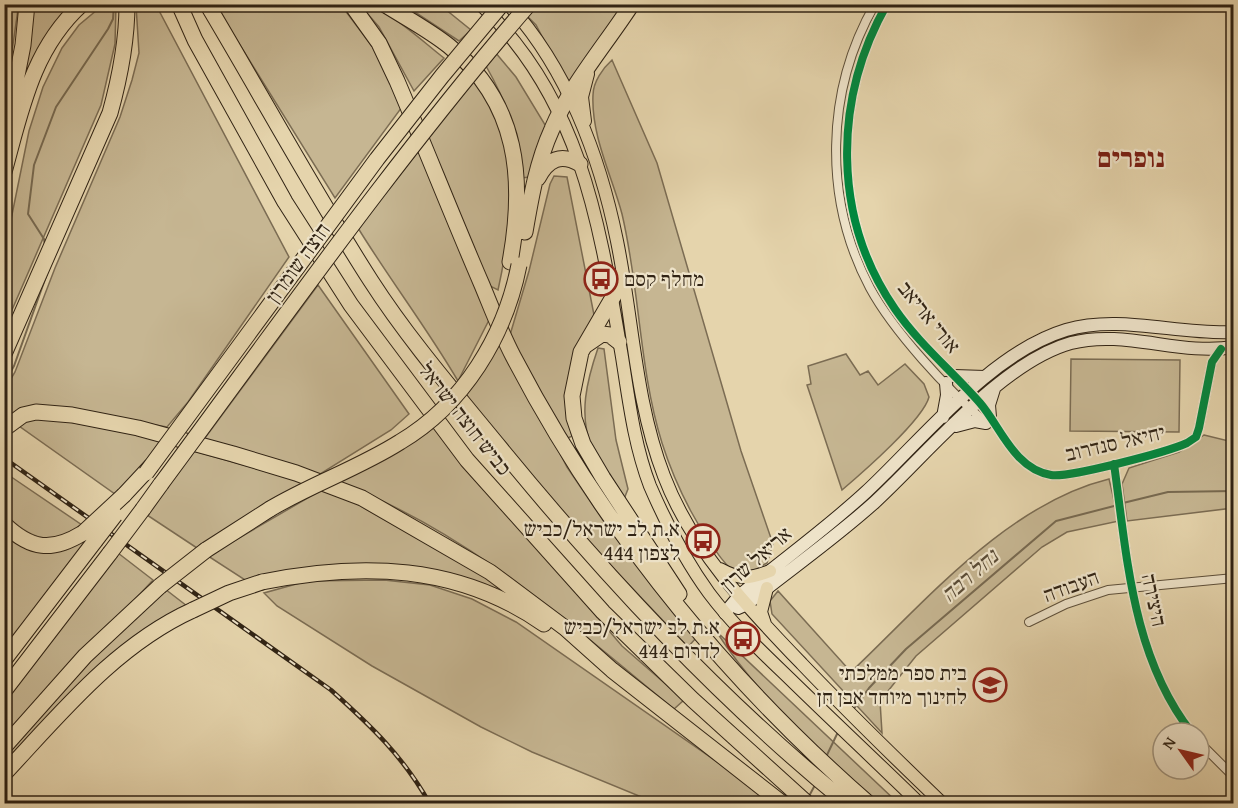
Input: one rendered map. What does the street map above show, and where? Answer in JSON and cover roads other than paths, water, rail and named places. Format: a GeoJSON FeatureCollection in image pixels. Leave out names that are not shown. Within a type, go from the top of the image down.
{"type":"FeatureCollection","features":[{"type":"Feature","properties":{"kind":"highway"},"geometry":{"type":"LineString","coordinates":[[4,172],[27,4]]}},
{"type":"Feature","properties":{"kind":"highway"},"geometry":{"type":"LineString","coordinates":[[8,144],[36,66],[60,28],[82,4]]}},
{"type":"Feature","properties":{"kind":"highway"},"geometry":{"type":"LineString","coordinates":[[4,354],[110,113],[121,72],[127,32],[127,4]]}},
{"type":"Feature","properties":{"kind":"highway","name":"כביש חוצה ישראל"},"geometry":{"type":"LineString","coordinates":[[179,4],[195,40],[285,202],[351,304],[467,460],[603,612],[693,700],[804,800]]}},
{"type":"Feature","properties":{"kind":"highway","name":"כביש חוצה ישראל"},"geometry":{"type":"LineString","coordinates":[[207,4],[371,281],[439,374],[577,541],[622,591],[741,709],[811,772],[829,778]]}},
{"type":"Feature","properties":{"kind":"highway"},"geometry":{"type":"LineString","coordinates":[[351,4],[379,43],[512,354],[539,403],[605,509],[648,570],[707,643],[818,758],[848,804]]}},
{"type":"Feature","properties":{"kind":"highway"},"geometry":{"type":"LineString","coordinates":[[384,4],[437,37],[462,58],[489,92],[505,122],[517,168],[518,213],[515,263]]}},
{"type":"Feature","properties":{"kind":"highway","name":"חוצה שומרון"},"geometry":{"type":"LineString","coordinates":[[89,537],[148,471],[377,159],[502,4]]}},
{"type":"Feature","properties":{"kind":"highway","name":"חוצה שומרון"},"geometry":{"type":"LineString","coordinates":[[4,691],[143,509],[388,176],[473,69],[529,4]]}},
{"type":"Feature","properties":{"kind":"highway"},"geometry":{"type":"LineString","coordinates":[[4,747],[85,656],[160,586],[206,550],[270,508],[416,432],[463,388],[498,332],[508,308],[515,263],[542,153],[559,113],[632,4]]}},
{"type":"Feature","properties":{"kind":"highway"},"geometry":{"type":"LineString","coordinates":[[531,197],[542,171],[554,159],[566,157],[587,160]]}},
{"type":"Feature","properties":{"kind":"highway"},"geometry":{"type":"LineString","coordinates":[[622,280],[581,352],[572,396],[574,418],[583,444],[648,550],[745,683]]}},
{"type":"Feature","properties":{"kind":"highway"},"geometry":{"type":"LineString","coordinates":[[581,352],[593,338],[602,334],[620,342]]}},
{"type":"Feature","properties":{"kind":"highway"},"geometry":{"type":"LineString","coordinates":[[4,429],[30,413],[52,411],[138,428],[297,473],[362,498],[490,572],[565,628],[612,670],[783,804]]}},
{"type":"Feature","properties":{"kind":"highway"},"geometry":{"type":"LineString","coordinates":[[4,524],[19,537],[48,547],[89,537]]}},
{"type":"Feature","properties":{"kind":"highway"},"geometry":{"type":"LineString","coordinates":[[4,660],[89,537]]}},
{"type":"Feature","properties":{"kind":"highway"},"geometry":{"type":"LineString","coordinates":[[4,774],[108,666],[155,631],[229,593],[262,582],[339,570],[395,570],[424,574],[506,602],[530,614],[612,670]]}},
{"type":"Feature","properties":{"kind":"highway"},"geometry":{"type":"LineString","coordinates":[[829,778],[869,804]]}},
{"type":"Feature","properties":{"kind":"main road"},"geometry":{"type":"LineString","coordinates":[[480,4],[513,39],[587,160]]}},
{"type":"Feature","properties":{"kind":"main road"},"geometry":{"type":"LineString","coordinates":[[508,4],[543,49],[569,97],[587,160],[617,242],[647,424],[655,451],[683,517],[715,566],[765,625],[840,703],[943,804]]}},
{"type":"Feature","properties":{"kind":"main road"},"geometry":{"type":"LineString","coordinates":[[591,66],[582,97],[587,160],[613,298],[633,426],[650,484],[685,556],[725,613],[920,804]]}},
{"type":"Feature","properties":{"kind":"main road","name":"אריאל שרון"},"geometry":{"type":"LineString","coordinates":[[743,600],[770,571],[867,492],[987,376],[1024,348],[1066,330],[1100,324],[1233,332]]}},
{"type":"Feature","properties":{"kind":"main road","name":"אריאל שרון"},"geometry":{"type":"LineString","coordinates":[[725,613],[743,600],[767,588],[856,519],[994,388],[1031,360],[1078,342],[1115,339],[1192,348],[1227,348]]}},
{"type":"Feature","properties":{"kind":"main road"},"geometry":{"type":"LineString","coordinates":[[943,417],[950,379],[987,376]]}},
{"type":"Feature","properties":{"kind":"main road"},"geometry":{"type":"LineString","coordinates":[[952,428],[971,422],[990,423],[989,405],[994,388]]}},
{"type":"Feature","properties":{"kind":"main road"},"geometry":{"type":"LineString","coordinates":[[715,566],[738,578],[751,578],[770,571]]}},
{"type":"Feature","properties":{"kind":"main road"},"geometry":{"type":"LineString","coordinates":[[765,625],[761,612],[767,588]]}},
{"type":"Feature","properties":{"kind":"street","name":"אורי אריאב"},"geometry":{"type":"LineString","coordinates":[[875,4],[856,45],[840,103],[836,158],[843,217],[869,286],[887,315],[975,406]]}},
{"type":"Feature","properties":{"kind":"street","name":"אורי אריאב"},"geometry":{"type":"LineString","coordinates":[[887,4],[866,48],[850,105],[846,158],[853,215],[861,243],[884,292],[912,332],[950,379]]}},
{"type":"Feature","properties":{"kind":"street"},"geometry":{"type":"LineString","coordinates":[[1192,348],[1202,354],[1210,369]]}},
{"type":"Feature","properties":{"kind":"street","name":"יחיאל סנדרוב"},"geometry":{"type":"LineString","coordinates":[[975,406],[1026,462],[1038,471],[1052,475],[1114,464],[1176,448],[1196,436],[1210,369],[1227,348]]}},
{"type":"Feature","properties":{"kind":"street","name":"היצירה"},"geometry":{"type":"LineString","coordinates":[[1114,464],[1139,624],[1155,670],[1184,721]]}},
{"type":"Feature","properties":{"kind":"street","name":"העבודה"},"geometry":{"type":"LineString","coordinates":[[1029,622],[1091,594],[1132,587],[1233,578]]}},
{"type":"Feature","properties":{"kind":"street"},"geometry":{"type":"LineString","coordinates":[[1211,754],[1233,777]]}},
{"type":"Feature","properties":{"kind":"waterway"},"geometry":{"type":"LineString","coordinates":[[45,245],[44,239],[28,214],[34,165],[56,107],[108,29],[113,19],[114,4]]}},
{"type":"Feature","properties":{"kind":"waterway"},"geometry":{"type":"LineString","coordinates":[[4,383],[14,366],[48,271]]}},
{"type":"Feature","properties":{"kind":"waterway","name":"נחל רבה"},"geometry":{"type":"LineString","coordinates":[[1123,503],[1168,492],[1234,491]]}},
{"type":"Feature","properties":{"kind":"waterway","name":"נחל רבה"},"geometry":{"type":"LineString","coordinates":[[853,710],[869,688],[906,649],[1056,521],[1118,505]]}},
{"type":"Feature","properties":{"kind":"waterway","name":"נחל רבה"},"geometry":{"type":"LineString","coordinates":[[826,757],[838,732]]}},
{"type":"Feature","properties":{"kind":"waterway","name":"נחל רבה"},"geometry":{"type":"LineString","coordinates":[[808,798],[815,785]]}},
{"type":"Feature","properties":{"kind":"railway"},"geometry":{"type":"LineString","coordinates":[[4,458],[331,690],[385,742],[409,771],[430,804]]}},
{"type":"Feature","properties":{"kind":"place","name":"מחלף קסם"},"geometry":{"type":"Point","coordinates":[601,279]}},
{"type":"Feature","properties":{"kind":"place","name":"א.ת לב ישראל/כביש 444 לצפון"},"geometry":{"type":"Point","coordinates":[703,541]}},
{"type":"Feature","properties":{"kind":"place","name":"א.ת לב ישראל/כביש 444 לדרום"},"geometry":{"type":"Point","coordinates":[743,639]}},
{"type":"Feature","properties":{"kind":"place","name":"בית ספר ממלכתי לחינוך מיוחד אבן חן"},"geometry":{"type":"Point","coordinates":[990,685]}},
{"type":"Feature","properties":{"kind":"district","name":"נופרים"},"geometry":{"type":"Point","coordinates":[1131,158]}}]}
